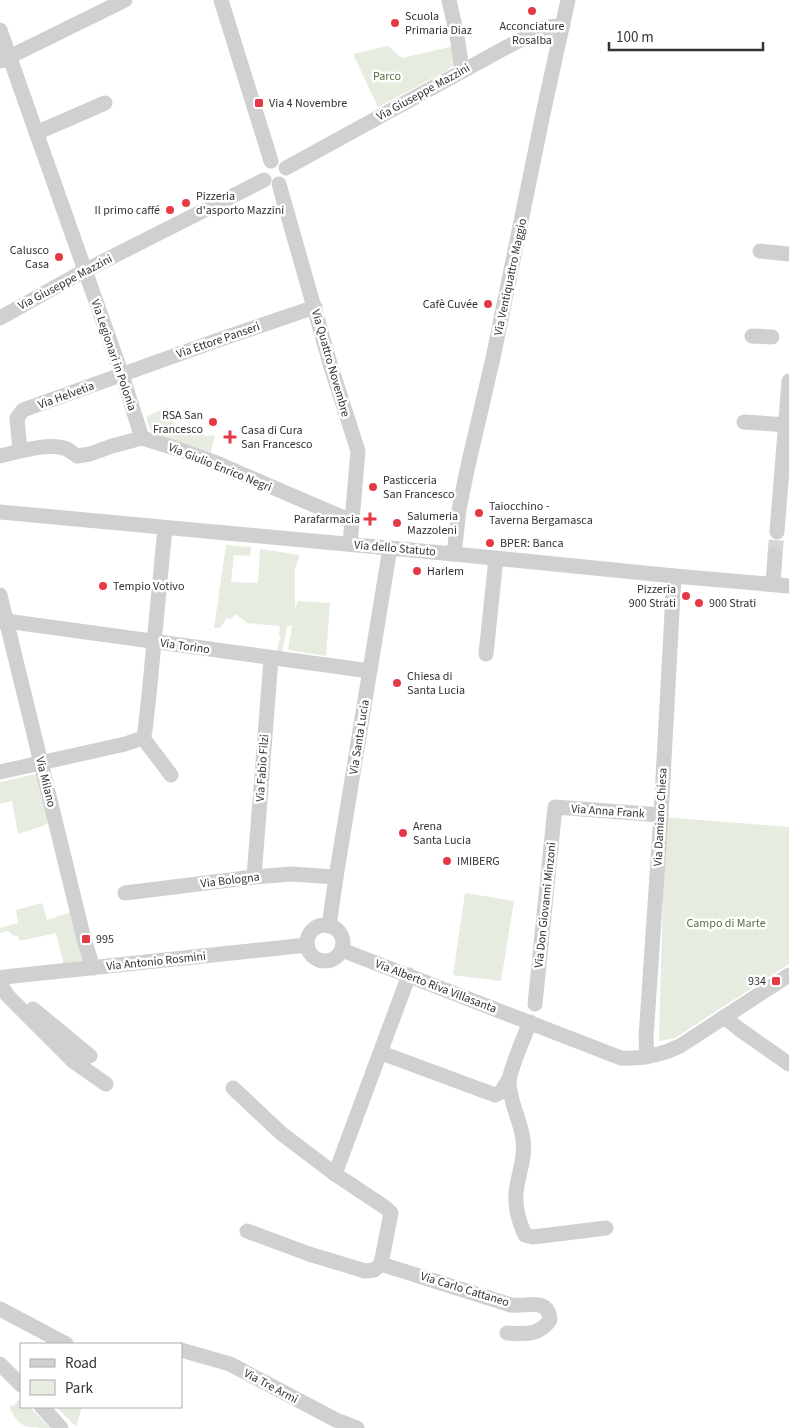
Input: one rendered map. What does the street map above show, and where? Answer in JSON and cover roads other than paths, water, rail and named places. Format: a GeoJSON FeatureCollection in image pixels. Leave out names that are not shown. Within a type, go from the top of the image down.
{"type":"FeatureCollection","features":[{"type":"Feature","properties":{"kind":"street"},"geometry":{"type":"LineString","coordinates":[[5,59],[125,0]]}},
{"type":"Feature","properties":{"kind":"street"},"geometry":{"type":"LineString","coordinates":[[221,0],[271,161]]}},
{"type":"Feature","properties":{"kind":"street"},"geometry":{"type":"LineString","coordinates":[[449,0],[462,70]]}},
{"type":"Feature","properties":{"kind":"street","name":"Via Ventiquattro Maggio"},"geometry":{"type":"LineString","coordinates":[[454,554],[459,510],[467,470],[493,358],[568,0]]}},
{"type":"Feature","properties":{"kind":"street","name":"Via Giuseppe Mazzini"},"geometry":{"type":"LineString","coordinates":[[286,168],[481,60],[544,28],[563,25]]}},
{"type":"Feature","properties":{"kind":"street","name":"Via Legionari in Polonia"},"geometry":{"type":"LineString","coordinates":[[0,30],[5,59],[36,133],[122,375],[142,438]]}},
{"type":"Feature","properties":{"kind":"street"},"geometry":{"type":"LineString","coordinates":[[457,36],[470,52],[481,60]]}},
{"type":"Feature","properties":{"kind":"street"},"geometry":{"type":"LineString","coordinates":[[36,133],[105,103]]}},
{"type":"Feature","properties":{"kind":"street"},"geometry":{"type":"LineString","coordinates":[[271,161],[279,162],[286,168],[286,177],[272,182],[262,174],[263,168],[271,161]]}},
{"type":"Feature","properties":{"kind":"street","name":"Via Giuseppe Mazzini"},"geometry":{"type":"LineString","coordinates":[[0,318],[84,271],[272,182]]}},
{"type":"Feature","properties":{"kind":"street","name":"Via Quattro Novembre"},"geometry":{"type":"LineString","coordinates":[[272,182],[315,307],[358,452],[350,544]]}},
{"type":"Feature","properties":{"kind":"street"},"geometry":{"type":"LineString","coordinates":[[760,251],[789,254]]}},
{"type":"Feature","properties":{"kind":"street","name":"Via Ettore Panseri"},"geometry":{"type":"LineString","coordinates":[[122,375],[315,307]]}},
{"type":"Feature","properties":{"kind":"street"},"geometry":{"type":"LineString","coordinates":[[752,336],[772,337]]}},
{"type":"Feature","properties":{"kind":"street","name":"Via Helvetia"},"geometry":{"type":"LineString","coordinates":[[20,451],[17,418],[23,410],[122,375]]}},
{"type":"Feature","properties":{"kind":"street"},"geometry":{"type":"LineString","coordinates":[[777,532],[789,381]]}},
{"type":"Feature","properties":{"kind":"street"},"geometry":{"type":"LineString","coordinates":[[744,422],[787,425]]}},
{"type":"Feature","properties":{"kind":"street"},"geometry":{"type":"LineString","coordinates":[[0,456],[51,446],[66,449],[77,456],[90,454],[142,438]]}},
{"type":"Feature","properties":{"kind":"street","name":"Via Giulio Enrico Negri"},"geometry":{"type":"LineString","coordinates":[[142,438],[214,462],[351,521]]}},
{"type":"Feature","properties":{"kind":"street","name":"Via dello Statuto"},"geometry":{"type":"LineString","coordinates":[[0,512],[789,586]]}},
{"type":"Feature","properties":{"kind":"street"},"geometry":{"type":"LineString","coordinates":[[143,738],[150,695],[165,528]]}},
{"type":"Feature","properties":{"kind":"street","name":"Via Santa Lucia"},"geometry":{"type":"LineString","coordinates":[[329,926],[390,548]]}},
{"type":"Feature","properties":{"kind":"street"},"geometry":{"type":"LineString","coordinates":[[773,584],[775,555]]}},
{"type":"Feature","properties":{"kind":"street"},"geometry":{"type":"LineString","coordinates":[[486,654],[496,558]]}},
{"type":"Feature","properties":{"kind":"street","name":"Via Damiano Chiesa"},"geometry":{"type":"LineString","coordinates":[[647,1057],[646,1038],[674,576]]}},
{"type":"Feature","properties":{"kind":"street","name":"Via Milano"},"geometry":{"type":"LineString","coordinates":[[0,595],[3,622],[41,762],[84,939],[93,968]]}},
{"type":"Feature","properties":{"kind":"street","name":"Via Torino"},"geometry":{"type":"LineString","coordinates":[[3,622],[370,672]]}},
{"type":"Feature","properties":{"kind":"street","name":"Via Fabio Filzi"},"geometry":{"type":"LineString","coordinates":[[254,877],[271,659]]}},
{"type":"Feature","properties":{"kind":"street"},"geometry":{"type":"LineString","coordinates":[[0,772],[125,744],[143,738]]}},
{"type":"Feature","properties":{"kind":"street"},"geometry":{"type":"LineString","coordinates":[[143,738],[171,775]]}},
{"type":"Feature","properties":{"kind":"street","name":"Via Anna Frank"},"geometry":{"type":"LineString","coordinates":[[555,807],[660,815]]}},
{"type":"Feature","properties":{"kind":"street","name":"Via Don Giovanni Minzoni"},"geometry":{"type":"LineString","coordinates":[[535,1004],[555,807]]}},
{"type":"Feature","properties":{"kind":"street","name":"Via Bologna"},"geometry":{"type":"LineString","coordinates":[[125,893],[291,874],[336,878]]}},
{"type":"Feature","properties":{"kind":"street"},"geometry":{"type":"LineString","coordinates":[[320,926],[329,926],[336,929],[340,934],[343,943],[342,950],[336,958],[324,961],[318,960],[312,956],[307,945],[308,937],[313,930],[320,926]]}},
{"type":"Feature","properties":{"kind":"street","name":"Via Antonio Rosmini"},"geometry":{"type":"LineString","coordinates":[[2,982],[93,968],[307,945]]}},
{"type":"Feature","properties":{"kind":"street","name":"Via Alberto Riva Villasanta"},"geometry":{"type":"LineString","coordinates":[[342,950],[622,1058],[647,1057],[666,1053],[680,1046],[789,975]]}},
{"type":"Feature","properties":{"kind":"street"},"geometry":{"type":"LineString","coordinates":[[335,1174],[410,975]]}},
{"type":"Feature","properties":{"kind":"street"},"geometry":{"type":"LineString","coordinates":[[2,982],[90,1056]]}},
{"type":"Feature","properties":{"kind":"street"},"geometry":{"type":"LineString","coordinates":[[2,982],[8,996],[73,1061],[106,1084]]}},
{"type":"Feature","properties":{"kind":"street"},"geometry":{"type":"LineString","coordinates":[[724,1017],[789,1064]]}},
{"type":"Feature","properties":{"kind":"street"},"geometry":{"type":"LineString","coordinates":[[387,1055],[495,1095],[501,1092],[509,1080],[530,1022]]}},
{"type":"Feature","properties":{"kind":"street"},"geometry":{"type":"LineString","coordinates":[[509,1080],[513,1108],[524,1143],[516,1192],[516,1211],[525,1234],[533,1237],[606,1228]]}},
{"type":"Feature","properties":{"kind":"street"},"geometry":{"type":"LineString","coordinates":[[233,1088],[282,1134],[335,1174],[386,1208],[390,1213],[381,1264]]}},
{"type":"Feature","properties":{"kind":"street","name":"Via Carlo Cattaneo"},"geometry":{"type":"LineString","coordinates":[[247,1230],[309,1254],[365,1271],[374,1270],[381,1264],[512,1304],[520,1306],[540,1304],[548,1308],[550,1320],[546,1327],[534,1333],[507,1333]]}},
{"type":"Feature","properties":{"kind":"street"},"geometry":{"type":"LineString","coordinates":[[0,1309],[64,1343]]}},
{"type":"Feature","properties":{"kind":"street","name":"Via Tre Armi"},"geometry":{"type":"LineString","coordinates":[[182,1350],[230,1364],[336,1420],[357,1428]]}},
{"type":"Feature","properties":{"kind":"street"},"geometry":{"type":"LineString","coordinates":[[0,1364],[20,1384]]}},
{"type":"Feature","properties":{"kind":"street"},"geometry":{"type":"LineString","coordinates":[[43,1408],[61,1428]]}},
{"type":"Feature","properties":{"kind":"tunnel"},"geometry":{"type":"LineString","coordinates":[[775,555],[777,532]]}},
{"type":"Feature","properties":{"kind":"place","name":"Acconciature Rosalba"},"geometry":{"type":"Point","coordinates":[532,11]}},
{"type":"Feature","properties":{"kind":"place","name":"Scuola Primaria Diaz"},"geometry":{"type":"Point","coordinates":[395,23]}},
{"type":"Feature","properties":{"kind":"place","name":"Via 4 Novembre"},"geometry":{"type":"Point","coordinates":[259,103]}},
{"type":"Feature","properties":{"kind":"place","name":"Pizzeria d'asporto Mazzini"},"geometry":{"type":"Point","coordinates":[186,203]}},
{"type":"Feature","properties":{"kind":"place","name":"Il primo caffé"},"geometry":{"type":"Point","coordinates":[170,210]}},
{"type":"Feature","properties":{"kind":"place","name":"Calusco Casa"},"geometry":{"type":"Point","coordinates":[59,257]}},
{"type":"Feature","properties":{"kind":"place","name":"Cafè Cuvée"},"geometry":{"type":"Point","coordinates":[488,304]}},
{"type":"Feature","properties":{"kind":"place","name":"RSA San Francesco"},"geometry":{"type":"Point","coordinates":[213,422]}},
{"type":"Feature","properties":{"kind":"place","name":"Casa di Cura San Francesco"},"geometry":{"type":"Point","coordinates":[230,437]}},
{"type":"Feature","properties":{"kind":"place","name":"Pasticceria San Francesco"},"geometry":{"type":"Point","coordinates":[373,487]}},
{"type":"Feature","properties":{"kind":"place","name":"Taiocchino - Taverna Bergamasca"},"geometry":{"type":"Point","coordinates":[479,513]}},
{"type":"Feature","properties":{"kind":"place","name":"Parafarmacia"},"geometry":{"type":"Point","coordinates":[370,519]}},
{"type":"Feature","properties":{"kind":"place","name":"Salumeria Mazzoleni"},"geometry":{"type":"Point","coordinates":[397,523]}},
{"type":"Feature","properties":{"kind":"place","name":"BPER: Banca"},"geometry":{"type":"Point","coordinates":[490,543]}},
{"type":"Feature","properties":{"kind":"place","name":"Harlem"},"geometry":{"type":"Point","coordinates":[417,571]}},
{"type":"Feature","properties":{"kind":"place","name":"Tempio Votivo"},"geometry":{"type":"Point","coordinates":[103,586]}},
{"type":"Feature","properties":{"kind":"place","name":"Pizzeria 900 Strati"},"geometry":{"type":"Point","coordinates":[686,596]}},
{"type":"Feature","properties":{"kind":"place","name":"900 Strati"},"geometry":{"type":"Point","coordinates":[699,603]}},
{"type":"Feature","properties":{"kind":"place","name":"Chiesa di Santa Lucia"},"geometry":{"type":"Point","coordinates":[397,683]}},
{"type":"Feature","properties":{"kind":"place","name":"Arena Santa Lucia"},"geometry":{"type":"Point","coordinates":[403,833]}},
{"type":"Feature","properties":{"kind":"place","name":"IMIBERG"},"geometry":{"type":"Point","coordinates":[447,861]}},
{"type":"Feature","properties":{"kind":"place","name":"995"},"geometry":{"type":"Point","coordinates":[86,939]}},
{"type":"Feature","properties":{"kind":"place","name":"934"},"geometry":{"type":"Point","coordinates":[776,981]}},
{"type":"Feature","properties":{"kind":"park label","name":"Parco"},"geometry":{"type":"Point","coordinates":[387,76]}},
{"type":"Feature","properties":{"kind":"park label","name":"Campo di Marte"},"geometry":{"type":"Point","coordinates":[726,923]}}]}
